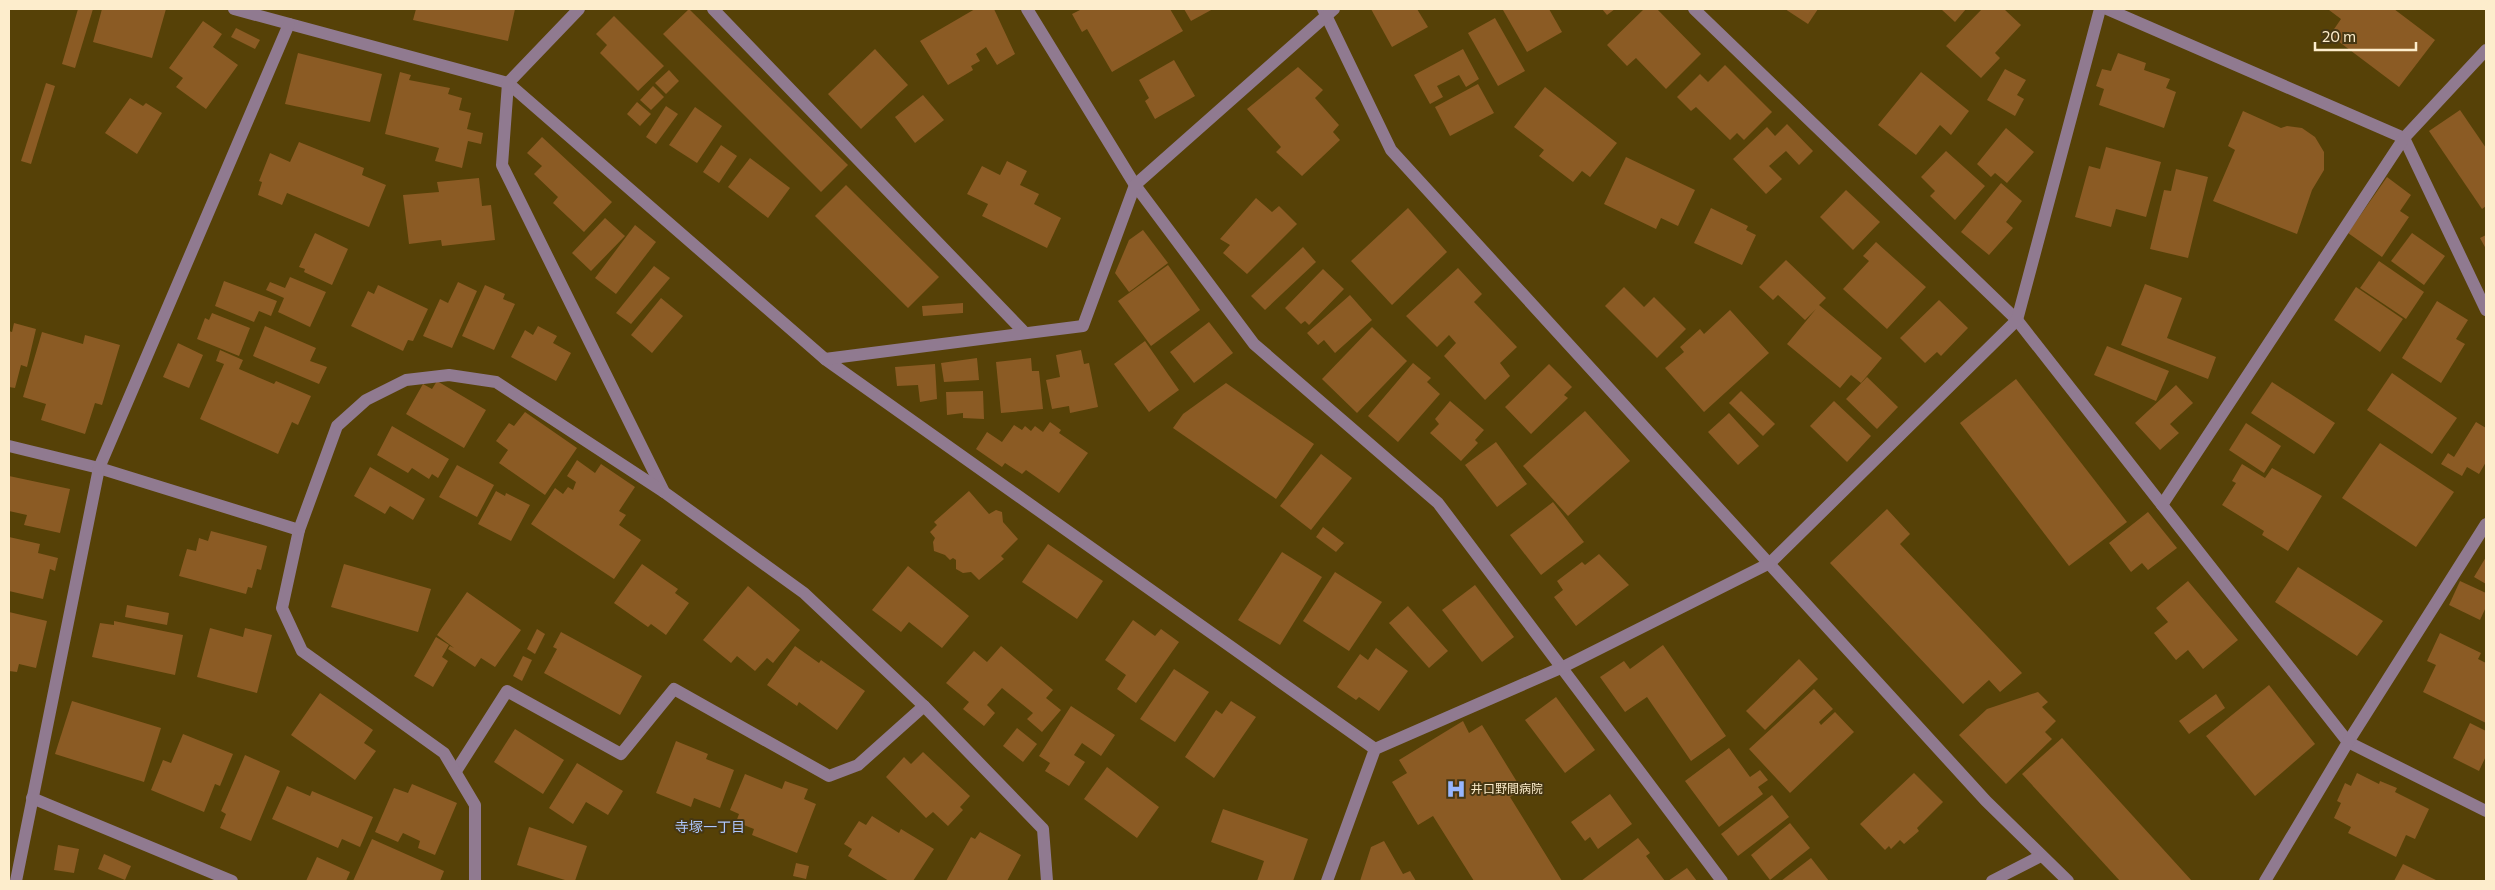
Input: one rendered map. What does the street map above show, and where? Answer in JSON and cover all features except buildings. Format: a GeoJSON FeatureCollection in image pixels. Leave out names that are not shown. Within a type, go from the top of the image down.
{"type":"FeatureCollection","features":[{"type":"Feature","properties":{"kind":"street"},"geometry":{"type":"LineString","coordinates":[[234,9],[508,83],[825,359],[1374,749]]}},
{"type":"Feature","properties":{"kind":"street"},"geometry":{"type":"LineString","coordinates":[[579,9],[508,83],[502,165],[664,492]]}},
{"type":"Feature","properties":{"kind":"street"},"geometry":{"type":"LineString","coordinates":[[713,9],[1024,332]]}},
{"type":"Feature","properties":{"kind":"street"},"geometry":{"type":"LineString","coordinates":[[1027,9],[1136,185],[1254,344],[1438,503],[1722,881]]}},
{"type":"Feature","properties":{"kind":"street"},"geometry":{"type":"LineString","coordinates":[[1694,9],[2017,320],[2348,742],[2486,811]]}},
{"type":"Feature","properties":{"kind":"street"},"geometry":{"type":"LineString","coordinates":[[1327,881],[1374,749],[1563,667],[1770,563],[2017,320],[2100,9]]}},
{"type":"Feature","properties":{"kind":"street"},"geometry":{"type":"LineString","coordinates":[[2107,9],[2404,138],[2486,310]]}},
{"type":"Feature","properties":{"kind":"street"},"geometry":{"type":"LineString","coordinates":[[825,359],[1024,332],[1083,326],[1136,185],[1328,11],[1392,150],[1979,794],[2068,881]]}},
{"type":"Feature","properties":{"kind":"street"},"geometry":{"type":"LineString","coordinates":[[16,881],[99,468],[289,24]]}},
{"type":"Feature","properties":{"kind":"street"},"geometry":{"type":"LineString","coordinates":[[2162,505],[2404,138],[2486,50]]}},
{"type":"Feature","properties":{"kind":"street"},"geometry":{"type":"LineString","coordinates":[[475,881],[475,805],[444,752],[302,651],[282,608],[299,530],[337,426],[366,400],[406,380],[449,375],[496,382],[664,492],[804,593],[924,706],[1043,829],[1047,881]]}},
{"type":"Feature","properties":{"kind":"street"},"geometry":{"type":"LineString","coordinates":[[9,446],[99,468],[299,530]]}},
{"type":"Feature","properties":{"kind":"street"},"geometry":{"type":"LineString","coordinates":[[2265,881],[2348,742],[2486,524]]}},
{"type":"Feature","properties":{"kind":"street"},"geometry":{"type":"LineString","coordinates":[[456,771],[507,691],[621,754],[674,689],[829,776],[858,765],[924,706]]}},
{"type":"Feature","properties":{"kind":"street"},"geometry":{"type":"LineString","coordinates":[[32,798],[232,881]]}},
{"type":"Feature","properties":{"kind":"street"},"geometry":{"type":"LineString","coordinates":[[1992,881],[2042,856]]}},
{"type":"Feature","properties":{"kind":"place","name":"井口野間病院"},"geometry":{"type":"Point","coordinates":[1456,789]}},
{"type":"Feature","properties":{"kind":"district","name":"寺塚一丁目"},"geometry":{"type":"Point","coordinates":[710,827]}}]}
